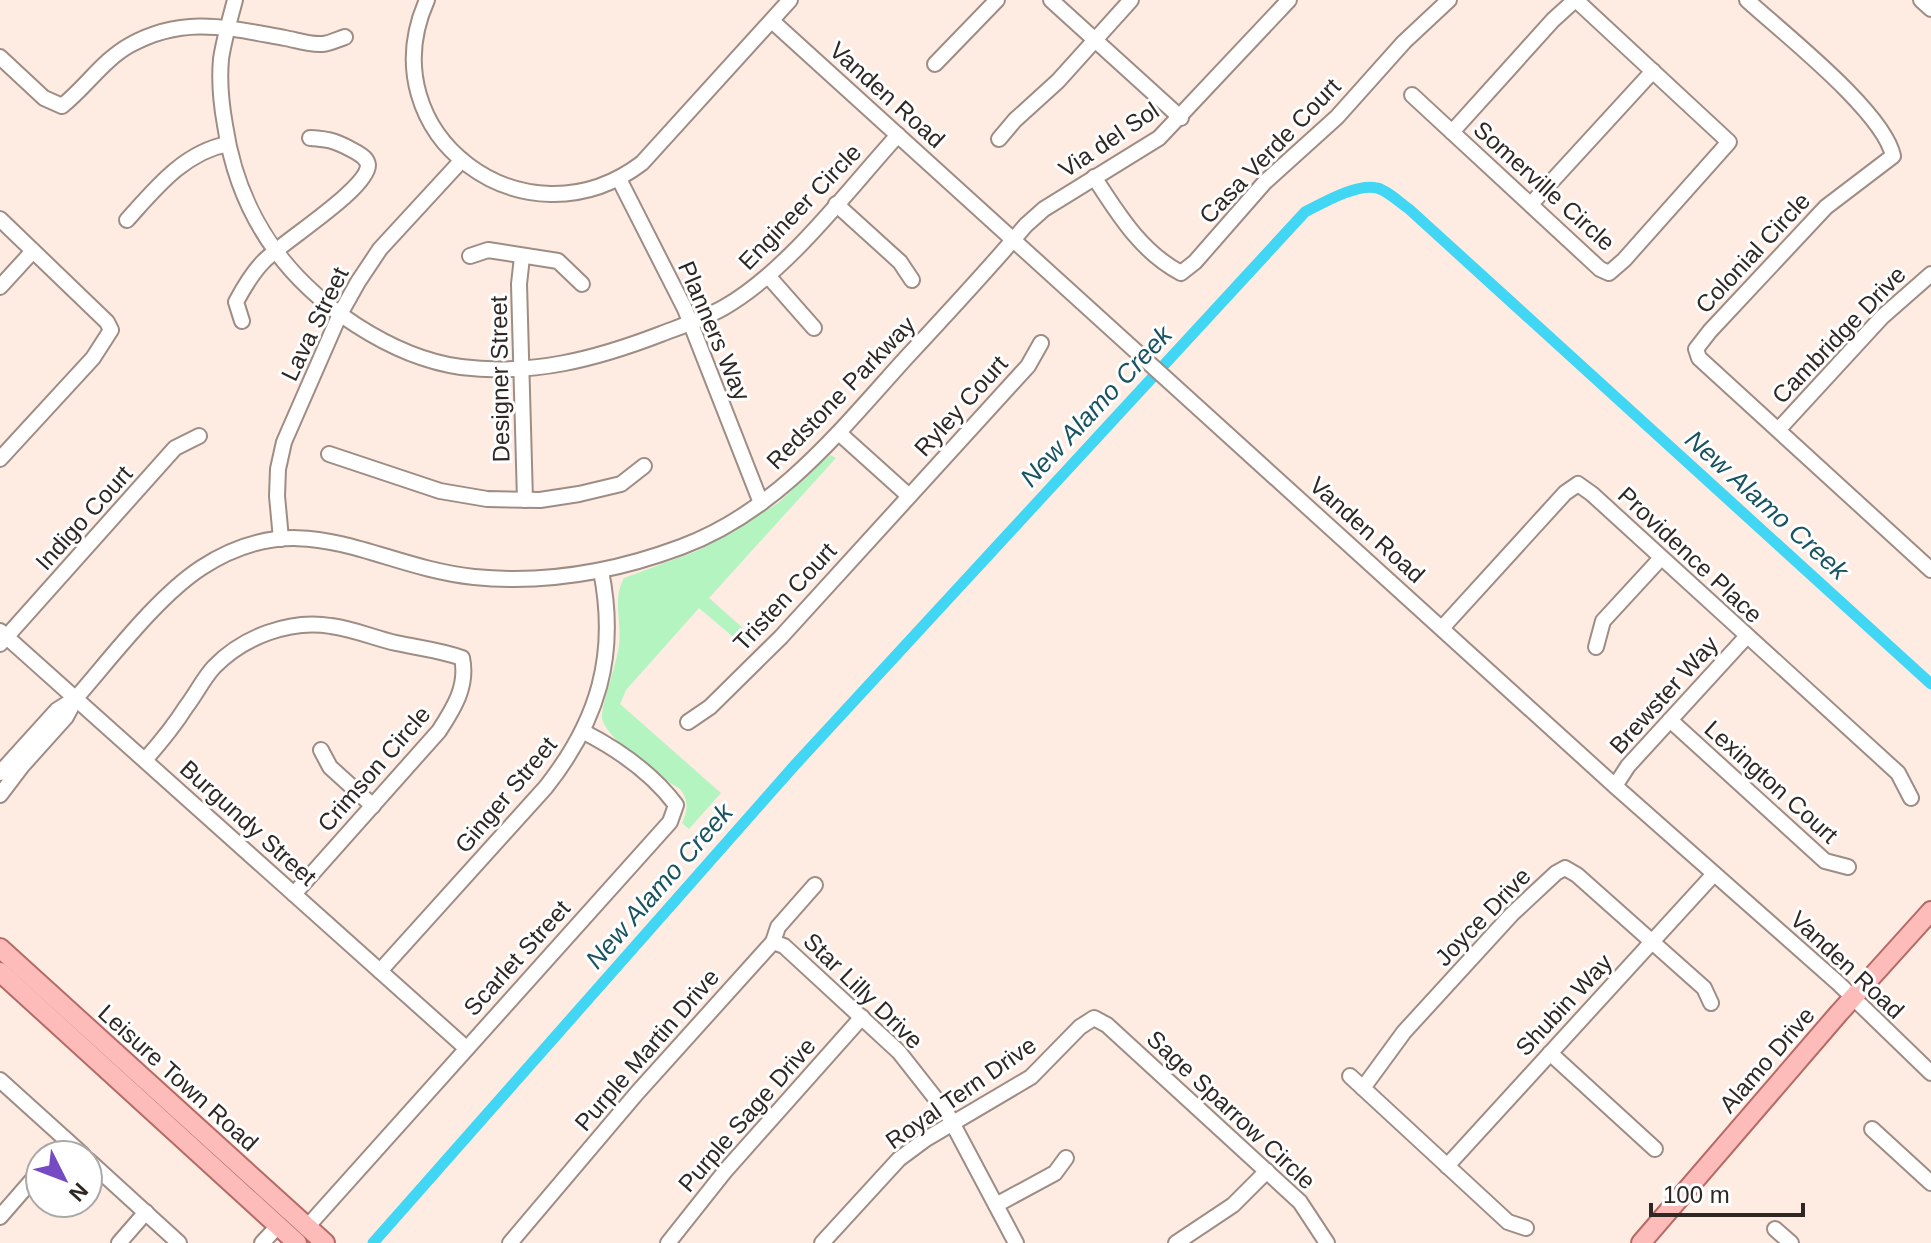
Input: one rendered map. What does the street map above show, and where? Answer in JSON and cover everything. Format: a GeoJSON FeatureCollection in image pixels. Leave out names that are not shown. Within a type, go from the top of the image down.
{"type":"FeatureCollection","features":[{"type":"Feature","properties":{"kind":"main road","name":"Alamo Drive"},"geometry":{"type":"LineString","coordinates":[[1641,1243],[1931,911]]}},
{"type":"Feature","properties":{"kind":"main road","name":"Leisure Town Road"},"geometry":{"type":"LineString","coordinates":[[0,948],[302,1235]]}},
{"type":"Feature","properties":{"kind":"main road","name":"Leisure Town Road"},"geometry":{"type":"LineString","coordinates":[[0,972],[278,1226],[325,1243]]}},
{"type":"Feature","properties":{"kind":"street","name":"Engineer Circle"},"geometry":{"type":"LineString","coordinates":[[235,0],[221,61],[221,100],[239,188],[275,252],[304,285],[378,339],[415,355],[458,367],[522,370],[572,364],[602,356],[721,309],[769,277],[898,135]]}},
{"type":"Feature","properties":{"kind":"street"},"geometry":{"type":"LineString","coordinates":[[427,0],[416,38],[415,63],[419,88],[435,129],[462,160],[496,182],[538,194],[581,192],[619,179],[658,147],[790,0]]}},
{"type":"Feature","properties":{"kind":"street"},"geometry":{"type":"LineString","coordinates":[[935,64],[997,0]]}},
{"type":"Feature","properties":{"kind":"street"},"geometry":{"type":"LineString","coordinates":[[1051,0],[1181,118]]}},
{"type":"Feature","properties":{"kind":"street"},"geometry":{"type":"LineString","coordinates":[[999,139],[1131,0]]}},
{"type":"Feature","properties":{"kind":"street","name":"Via del Sol"},"geometry":{"type":"LineString","coordinates":[[1014,239],[1044,209],[1159,138],[1289,0]]}},
{"type":"Feature","properties":{"kind":"street","name":"Casa Verde Court"},"geometry":{"type":"LineString","coordinates":[[1094,177],[1123,224],[1162,261],[1181,273],[1195,262],[1265,182],[1337,117],[1404,42],[1449,0]]}},
{"type":"Feature","properties":{"kind":"street"},"geometry":{"type":"LineString","coordinates":[[1452,132],[1575,0]]}},
{"type":"Feature","properties":{"kind":"street","name":"Somerville Circle"},"geometry":{"type":"LineString","coordinates":[[1412,95],[1600,269],[1609,273],[1717,159],[1729,142],[1575,0]]}},
{"type":"Feature","properties":{"kind":"street","name":"Colonial Circle"},"geometry":{"type":"LineString","coordinates":[[1747,0],[1857,100],[1891,146],[1893,156],[1826,207],[1696,349],[1699,358],[1931,570]]}},
{"type":"Feature","properties":{"kind":"street"},"geometry":{"type":"LineString","coordinates":[[1921,0],[1931,9]]}},
{"type":"Feature","properties":{"kind":"street","name":"Vanden Road"},"geometry":{"type":"LineString","coordinates":[[772,21],[1615,786],[1853,997],[1931,1073]]}},
{"type":"Feature","properties":{"kind":"street"},"geometry":{"type":"LineString","coordinates":[[0,57],[44,98],[62,106],[107,61],[129,45],[159,31],[192,25],[227,27],[322,44],[345,37]]}},
{"type":"Feature","properties":{"kind":"street"},"geometry":{"type":"LineString","coordinates":[[1531,204],[1653,71]]}},
{"type":"Feature","properties":{"kind":"street"},"geometry":{"type":"LineString","coordinates":[[242,321],[236,302],[252,275],[275,252],[341,200],[366,172],[368,164],[365,157],[334,139],[310,138]]}},
{"type":"Feature","properties":{"kind":"street"},"geometry":{"type":"LineString","coordinates":[[127,220],[177,167],[215,146],[228,144]]}},
{"type":"Feature","properties":{"kind":"street","name":"Lava Street"},"geometry":{"type":"LineString","coordinates":[[281,539],[277,496],[278,469],[284,442],[340,314],[380,249],[462,160]]}},
{"type":"Feature","properties":{"kind":"street","name":"Planners Way"},"geometry":{"type":"LineString","coordinates":[[619,179],[690,323],[761,503]]}},
{"type":"Feature","properties":{"kind":"street"},"geometry":{"type":"LineString","coordinates":[[836,204],[900,262],[912,280]]}},
{"type":"Feature","properties":{"kind":"street"},"geometry":{"type":"LineString","coordinates":[[0,219],[107,322],[111,330],[93,358],[0,459]]}},
{"type":"Feature","properties":{"kind":"street","name":"Redstone Parkway"},"geometry":{"type":"LineString","coordinates":[[0,795],[66,717],[76,698],[173,590],[200,569],[239,549],[281,539],[327,540],[433,570],[471,577],[539,579],[601,571],[683,546],[723,527],[761,503],[801,471],[1014,239]]}},
{"type":"Feature","properties":{"kind":"street"},"geometry":{"type":"LineString","coordinates":[[470,256],[488,250],[558,261],[582,284]]}},
{"type":"Feature","properties":{"kind":"street"},"geometry":{"type":"LineString","coordinates":[[0,287],[33,251]]}},
{"type":"Feature","properties":{"kind":"street","name":"Designer Street"},"geometry":{"type":"LineString","coordinates":[[522,257],[519,284],[525,500]]}},
{"type":"Feature","properties":{"kind":"street","name":"Cambridge Drive"},"geometry":{"type":"LineString","coordinates":[[1779,429],[1882,317],[1931,274]]}},
{"type":"Feature","properties":{"kind":"street"},"geometry":{"type":"LineString","coordinates":[[769,277],[814,328]]}},
{"type":"Feature","properties":{"kind":"street","name":"Ryley Court"},"geometry":{"type":"LineString","coordinates":[[909,496],[1028,366],[1041,343]]}},
{"type":"Feature","properties":{"kind":"street"},"geometry":{"type":"LineString","coordinates":[[839,433],[909,496]]}},
{"type":"Feature","properties":{"kind":"street","name":"Indigo Court"},"geometry":{"type":"LineString","coordinates":[[2,637],[175,448],[199,436]]}},
{"type":"Feature","properties":{"kind":"street"},"geometry":{"type":"LineString","coordinates":[[329,454],[440,491],[487,499],[525,500],[579,494],[621,484],[644,466]]}},
{"type":"Feature","properties":{"kind":"street","name":"Providence Place"},"geometry":{"type":"LineString","coordinates":[[1442,628],[1565,493],[1578,484],[1898,773],[1911,798]]}},
{"type":"Feature","properties":{"kind":"street","name":"Tristen Court"},"geometry":{"type":"LineString","coordinates":[[688,722],[710,707],[781,637],[909,496]]}},
{"type":"Feature","properties":{"kind":"street"},"geometry":{"type":"LineString","coordinates":[[1596,647],[1603,621],[1661,558]]}},
{"type":"Feature","properties":{"kind":"street","name":"Ginger Street"},"geometry":{"type":"LineString","coordinates":[[380,971],[546,787],[584,732],[600,688],[607,649],[608,614],[601,571]]}},
{"type":"Feature","properties":{"kind":"street","name":"Crimson Circle"},"geometry":{"type":"LineString","coordinates":[[145,760],[170,731],[212,669],[226,655],[274,631],[300,625],[327,625],[462,658],[466,675],[455,706],[439,731],[294,894]]}},
{"type":"Feature","properties":{"kind":"street","name":"Brewster Way"},"geometry":{"type":"LineString","coordinates":[[1615,786],[1628,766],[1747,636]]}},
{"type":"Feature","properties":{"kind":"street","name":"Burgundy Street"},"geometry":{"type":"LineString","coordinates":[[2,637],[76,698],[466,1048]]}},
{"type":"Feature","properties":{"kind":"street","name":"Redstone Parkway"},"geometry":{"type":"LineString","coordinates":[[0,773],[57,710],[76,698]]}},
{"type":"Feature","properties":{"kind":"street","name":"Lexington Court"},"geometry":{"type":"LineString","coordinates":[[1670,720],[1825,861],[1848,867]]}},
{"type":"Feature","properties":{"kind":"street","name":"Scarlet Street"},"geometry":{"type":"LineString","coordinates":[[302,1235],[670,822],[676,805],[667,793],[634,763],[584,732]]}},
{"type":"Feature","properties":{"kind":"street"},"geometry":{"type":"LineString","coordinates":[[321,750],[330,767],[373,806]]}},
{"type":"Feature","properties":{"kind":"street","name":"Joyce Drive"},"geometry":{"type":"LineString","coordinates":[[1363,1088],[1414,1022],[1512,914],[1565,868],[1577,875],[1652,942]]}},
{"type":"Feature","properties":{"kind":"street","name":"Shubin Way"},"geometry":{"type":"LineString","coordinates":[[1447,1166],[1714,874]]}},
{"type":"Feature","properties":{"kind":"street","name":"Purple Martin Drive"},"geometry":{"type":"LineString","coordinates":[[510,1243],[657,1071],[773,942],[778,927],[815,885]]}},
{"type":"Feature","properties":{"kind":"street","name":"Star Lilly Drive"},"geometry":{"type":"LineString","coordinates":[[773,942],[784,946],[899,1052],[953,1124],[1016,1243]]}},
{"type":"Feature","properties":{"kind":"street"},"geometry":{"type":"LineString","coordinates":[[1652,942],[1704,988],[1711,1003]]}},
{"type":"Feature","properties":{"kind":"street","name":"Purple Sage Drive"},"geometry":{"type":"LineString","coordinates":[[668,1243],[726,1170],[862,1017]]}},
{"type":"Feature","properties":{"kind":"street","name":"Royal Tern Drive"},"geometry":{"type":"LineString","coordinates":[[826,1242],[899,1159],[1031,1077],[1080,1027],[1094,1018]]}},
{"type":"Feature","properties":{"kind":"street","name":"Sage Sparrow Circle"},"geometry":{"type":"LineString","coordinates":[[1094,1018],[1107,1025],[1300,1202],[1327,1243]]}},
{"type":"Feature","properties":{"kind":"street"},"geometry":{"type":"LineString","coordinates":[[1550,1053],[1655,1149]]}},
{"type":"Feature","properties":{"kind":"street"},"geometry":{"type":"LineString","coordinates":[[1350,1076],[1508,1222],[1526,1228]]}},
{"type":"Feature","properties":{"kind":"street"},"geometry":{"type":"LineString","coordinates":[[0,1080],[65,1139]]}},
{"type":"Feature","properties":{"kind":"street"},"geometry":{"type":"LineString","coordinates":[[1872,1129],[1931,1183]]}},
{"type":"Feature","properties":{"kind":"street"},"geometry":{"type":"LineString","coordinates":[[996,1205],[1055,1173],[1066,1158]]}},
{"type":"Feature","properties":{"kind":"street"},"geometry":{"type":"LineString","coordinates":[[1178,1243],[1233,1205],[1267,1171]]}},
{"type":"Feature","properties":{"kind":"street"},"geometry":{"type":"LineString","coordinates":[[104,1174],[179,1243]]}},
{"type":"Feature","properties":{"kind":"street"},"geometry":{"type":"LineString","coordinates":[[0,1217],[24,1189]]}},
{"type":"Feature","properties":{"kind":"street"},"geometry":{"type":"LineString","coordinates":[[119,1243],[146,1212]]}},
{"type":"Feature","properties":{"kind":"street"},"geometry":{"type":"LineString","coordinates":[[262,1243],[278,1226]]}},
{"type":"Feature","properties":{"kind":"street"},"geometry":{"type":"LineString","coordinates":[[1775,1229],[1791,1243]]}},
{"type":"Feature","properties":{"kind":"green space"},"geometry":{"type":"Polygon","coordinates":[[[830,455],[836,458],[709,598],[754,638],[745,647],[699,608],[626,690],[620,704],[721,793],[689,829],[682,823],[687,805],[680,789],[623,746],[602,718],[619,645],[620,586],[624,578],[697,551],[735,530],[778,503],[830,455]]]}},
{"type":"Feature","properties":{"kind":"waterway","name":"New Alamo Creek"},"geometry":{"type":"LineString","coordinates":[[373,1243],[794,766],[1305,212],[1350,191],[1377,188],[1409,209],[1931,684]]}}]}
